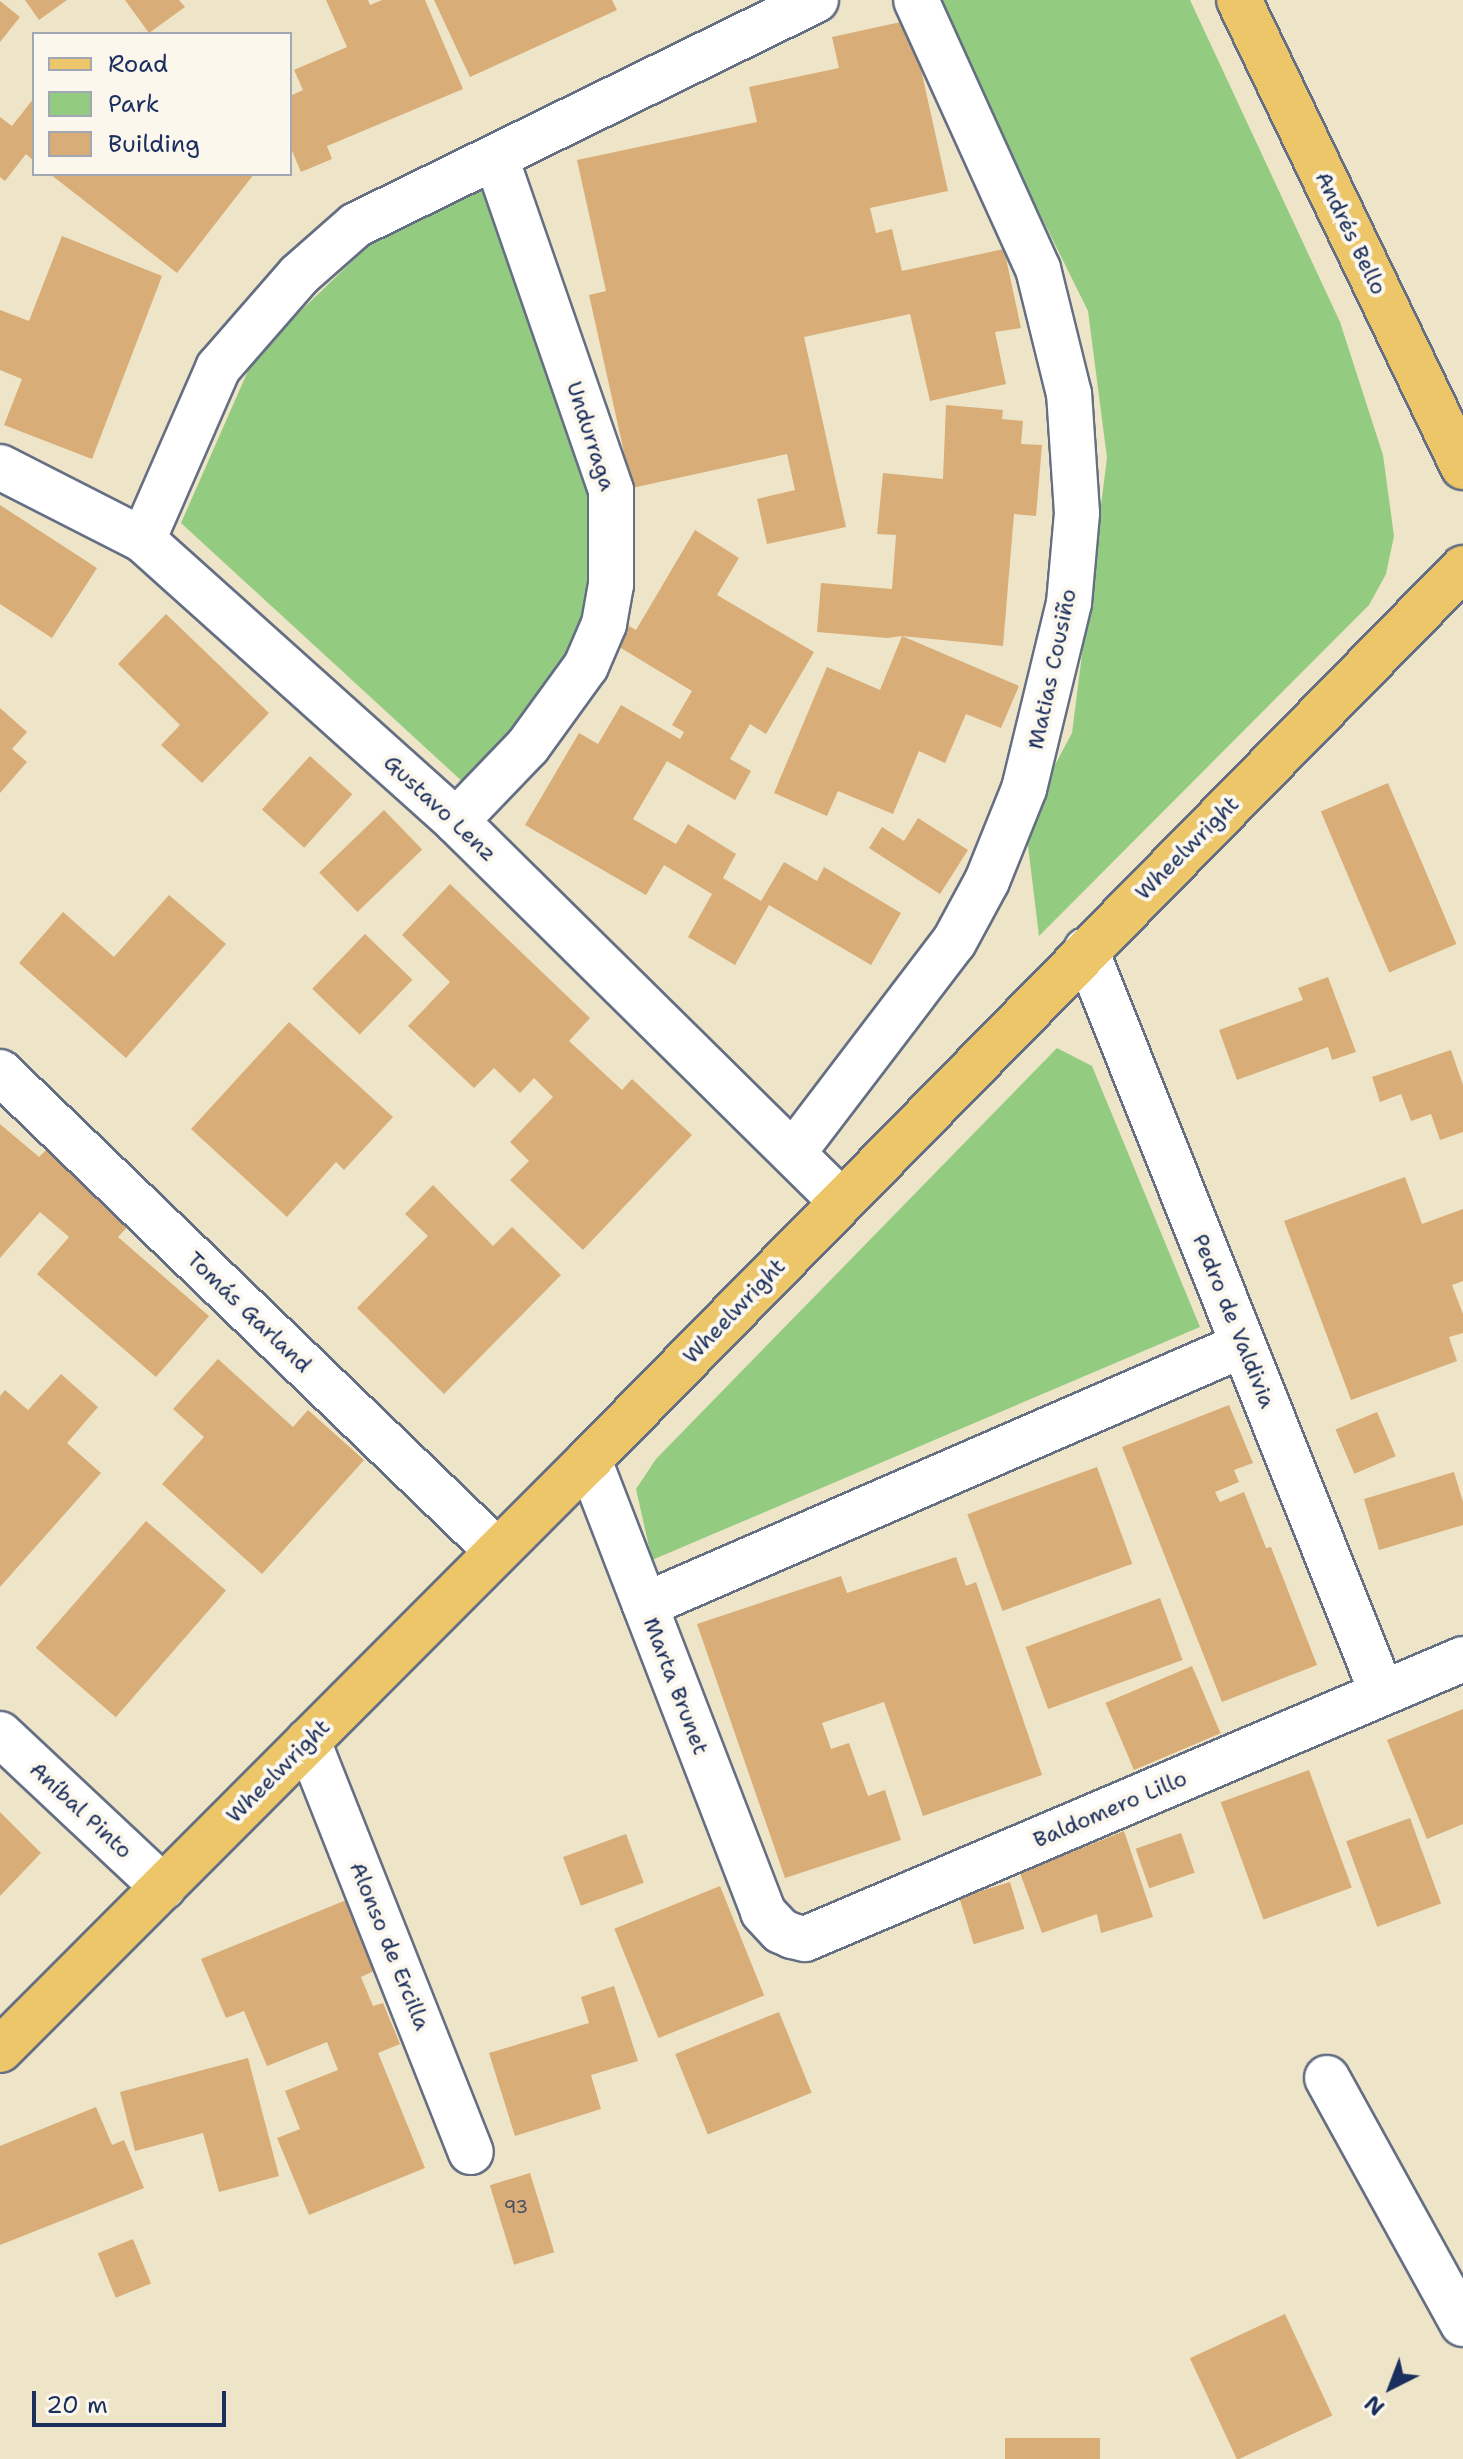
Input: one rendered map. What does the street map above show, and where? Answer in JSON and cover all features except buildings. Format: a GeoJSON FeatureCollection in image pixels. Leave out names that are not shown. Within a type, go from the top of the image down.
{"type":"FeatureCollection","features":[{"type":"Feature","properties":{"kind":"main road","name":"Andrés Bello"},"geometry":{"type":"LineString","coordinates":[[1239,0],[1463,467]]}},
{"type":"Feature","properties":{"kind":"main road","name":"Wheelwright"},"geometry":{"type":"LineString","coordinates":[[0,2050],[589,1460],[1463,568]]}},
{"type":"Feature","properties":{"kind":"street"},"geometry":{"type":"LineString","coordinates":[[143,540],[218,368],[299,275],[356,225],[816,0]]}},
{"type":"Feature","properties":{"kind":"street","name":"Matias Cousiño"},"geometry":{"type":"LineString","coordinates":[[793,1153],[954,942],[987,881],[1024,789],[1069,603],[1077,513],[1069,394],[1038,269],[916,0]]}},
{"type":"Feature","properties":{"kind":"street","name":"Undurraga"},"geometry":{"type":"LineString","coordinates":[[456,821],[528,746],[586,666],[604,624],[611,585],[611,490],[496,157]]}},
{"type":"Feature","properties":{"kind":"street","name":"Gustavo Lenz"},"geometry":{"type":"LineString","coordinates":[[0,467],[143,540],[456,821],[841,1201]]}},
{"type":"Feature","properties":{"kind":"street","name":"Pedro de Valdivia"},"geometry":{"type":"LineString","coordinates":[[1086,950],[1382,1693]]}},
{"type":"Feature","properties":{"kind":"street","name":"Tomás Garland"},"geometry":{"type":"LineString","coordinates":[[0,1072],[497,1551]]}},
{"type":"Feature","properties":{"kind":"street"},"geometry":{"type":"LineString","coordinates":[[645,1605],[1243,1345]]}},
{"type":"Feature","properties":{"kind":"street","name":"Marta Brunet"},"geometry":{"type":"LineString","coordinates":[[589,1460],[763,1912]]}},
{"type":"Feature","properties":{"kind":"street","name":"Baldomero Lillo"},"geometry":{"type":"LineString","coordinates":[[763,1912],[781,1931],[805,1939],[1463,1659]]}},
{"type":"Feature","properties":{"kind":"street","name":"Aníbal Pinto"},"geometry":{"type":"LineString","coordinates":[[0,1734],[163,1887]]}},
{"type":"Feature","properties":{"kind":"street","name":"Alonso de Ercilla"},"geometry":{"type":"LineString","coordinates":[[308,1741],[471,2152]]}},
{"type":"Feature","properties":{"kind":"street"},"geometry":{"type":"LineString","coordinates":[[1327,2078],[1463,2324]]}},
{"type":"Feature","properties":{"kind":"green space"},"geometry":{"type":"Polygon","coordinates":[[[934,0],[1190,0],[1340,322],[1383,455],[1394,536],[1386,574],[1369,605],[1039,936],[1025,821],[1072,733],[1107,458],[1088,311],[934,0]]]}},
{"type":"Feature","properties":{"kind":"green space"},"geometry":{"type":"Polygon","coordinates":[[[465,180],[492,189],[596,495],[595,574],[576,651],[519,726],[465,784],[181,523],[255,355],[401,214],[465,180]]]}},
{"type":"Feature","properties":{"kind":"green space"},"geometry":{"type":"Polygon","coordinates":[[[1057,1048],[1092,1066],[1200,1327],[652,1560],[636,1489],[656,1459],[1057,1048]]]}}]}
